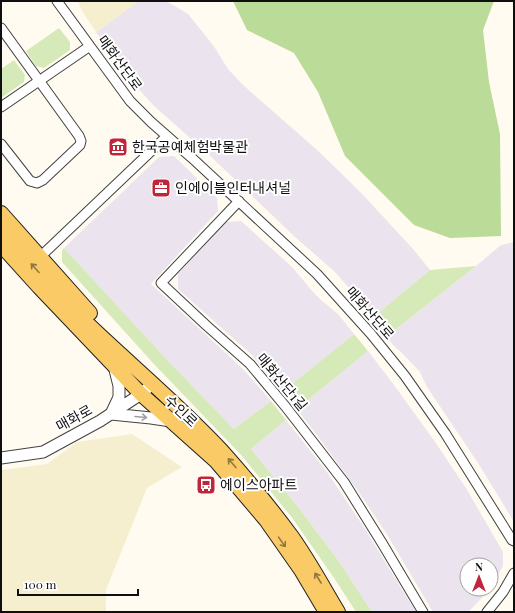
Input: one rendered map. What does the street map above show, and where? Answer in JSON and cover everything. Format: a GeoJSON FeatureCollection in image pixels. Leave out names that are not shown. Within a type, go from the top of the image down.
{"type":"FeatureCollection","features":[{"type":"Feature","properties":{"kind":"main road"},"geometry":{"type":"LineString","coordinates":[[1,213],[110,336],[118,360]]}},
{"type":"Feature","properties":{"kind":"main road","name":"수인로"},"geometry":{"type":"LineString","coordinates":[[1,229],[58,294],[89,325],[118,360],[141,394],[172,420],[216,461],[266,520],[301,570],[326,612]]}},
{"type":"Feature","properties":{"kind":"main road","name":"수인로"},"geometry":{"type":"LineString","coordinates":[[1,245],[39,287],[118,360],[152,384],[220,450],[247,481],[292,538],[338,612]]}},
{"type":"Feature","properties":{"kind":"main road"},"geometry":{"type":"LineString","coordinates":[[1,259],[90,352],[118,360]]}},
{"type":"Feature","properties":{"kind":"street","name":"매화산단로"},"geometry":{"type":"LineString","coordinates":[[58,1],[130,101],[317,274],[371,334],[445,433],[514,541]]}},
{"type":"Feature","properties":{"kind":"street"},"geometry":{"type":"LineString","coordinates":[[1,28],[79,136],[81,141],[80,145],[43,180],[37,183],[30,181],[1,144]]}},
{"type":"Feature","properties":{"kind":"street"},"geometry":{"type":"LineString","coordinates":[[1,107],[90,46]]}},
{"type":"Feature","properties":{"kind":"street"},"geometry":{"type":"LineString","coordinates":[[40,257],[167,136]]}},
{"type":"Feature","properties":{"kind":"street","name":"매화산단1길"},"geometry":{"type":"LineString","coordinates":[[238,201],[161,283],[250,364],[285,406],[344,482],[424,612]]}},
{"type":"Feature","properties":{"kind":"street"},"geometry":{"type":"LineString","coordinates":[[118,360],[119,397],[111,414],[172,420]]}},
{"type":"Feature","properties":{"kind":"street","name":"매화로"},"geometry":{"type":"LineString","coordinates":[[1,458],[43,452],[100,421],[141,394],[152,384]]}},
{"type":"Feature","properties":{"kind":"street"},"geometry":{"type":"LineString","coordinates":[[487,612],[504,592],[514,573]]}},
{"type":"Feature","properties":{"kind":"shaded area"},"geometry":{"type":"Polygon","coordinates":[[[78,1],[139,1],[96,32],[82,11],[78,1]]]}},
{"type":"Feature","properties":{"kind":"shaded area"},"geometry":{"type":"Polygon","coordinates":[[[139,1],[165,1],[188,14],[213,45],[228,69],[243,85],[316,149],[345,177],[413,249],[430,270],[372,318],[352,291],[334,271],[295,237],[205,151],[154,106],[134,84],[96,32],[139,1]]]}},
{"type":"Feature","properties":{"kind":"shaded area"},"geometry":{"type":"Polygon","coordinates":[[[174,156],[217,198],[218,211],[151,284],[243,369],[271,401],[234,429],[171,364],[64,248],[159,157],[174,156]]]}},
{"type":"Feature","properties":{"kind":"shaded area"},"geometry":{"type":"Polygon","coordinates":[[[241,221],[292,267],[314,293],[338,314],[354,334],[282,392],[252,355],[178,289],[178,274],[226,222],[241,221]]]}},
{"type":"Feature","properties":{"kind":"shaded area"},"geometry":{"type":"Polygon","coordinates":[[[514,242],[514,522],[480,466],[427,387],[420,372],[386,337],[501,245],[514,242]]]}},
{"type":"Feature","properties":{"kind":"shaded area"},"geometry":{"type":"Polygon","coordinates":[[[368,351],[433,439],[466,488],[503,552],[503,566],[499,573],[499,557],[459,557],[459,597],[482,597],[468,612],[433,612],[388,536],[358,491],[297,409],[368,351]]]}},
{"type":"Feature","properties":{"kind":"shaded area"},"geometry":{"type":"Polygon","coordinates":[[[286,420],[327,472],[365,529],[416,612],[372,612],[338,560],[302,512],[251,449],[286,420]]]}},
{"type":"Feature","properties":{"kind":"shaded area"},"geometry":{"type":"Polygon","coordinates":[[[132,434],[182,467],[147,488],[106,590],[106,612],[1,612],[1,470],[47,464],[77,442],[132,434]]]}},
{"type":"Feature","properties":{"kind":"green space"},"geometry":{"type":"Polygon","coordinates":[[[233,1],[494,1],[483,30],[489,82],[500,134],[501,236],[450,238],[414,225],[345,156],[318,92],[294,53],[247,30],[233,1]]]}},
{"type":"Feature","properties":{"kind":"green space"},"geometry":{"type":"Polygon","coordinates":[[[59,28],[70,42],[70,50],[44,68],[36,66],[26,51],[59,28]]]}},
{"type":"Feature","properties":{"kind":"green space"},"geometry":{"type":"Polygon","coordinates":[[[14,60],[25,75],[24,82],[1,98],[1,69],[14,60]]]}},
{"type":"Feature","properties":{"kind":"green space"},"geometry":{"type":"Polygon","coordinates":[[[64,248],[171,364],[234,429],[271,401],[286,420],[251,449],[302,512],[338,560],[372,612],[356,612],[293,519],[242,456],[153,363],[62,262],[62,250],[64,248]]]}},
{"type":"Feature","properties":{"kind":"green space"},"geometry":{"type":"Polygon","coordinates":[[[476,266],[386,337],[372,318],[430,270],[476,266]]]}},
{"type":"Feature","properties":{"kind":"green space"},"geometry":{"type":"Polygon","coordinates":[[[354,334],[368,351],[297,409],[282,392],[354,334]]]}},
{"type":"Feature","properties":{"kind":"place","name":"한국공예체험박물관"},"geometry":{"type":"Point","coordinates":[118,147]}},
{"type":"Feature","properties":{"kind":"place","name":"인에이블인터내셔널"},"geometry":{"type":"Point","coordinates":[161,188]}},
{"type":"Feature","properties":{"kind":"place","name":"에이스아파트"},"geometry":{"type":"Point","coordinates":[206,485]}}]}
